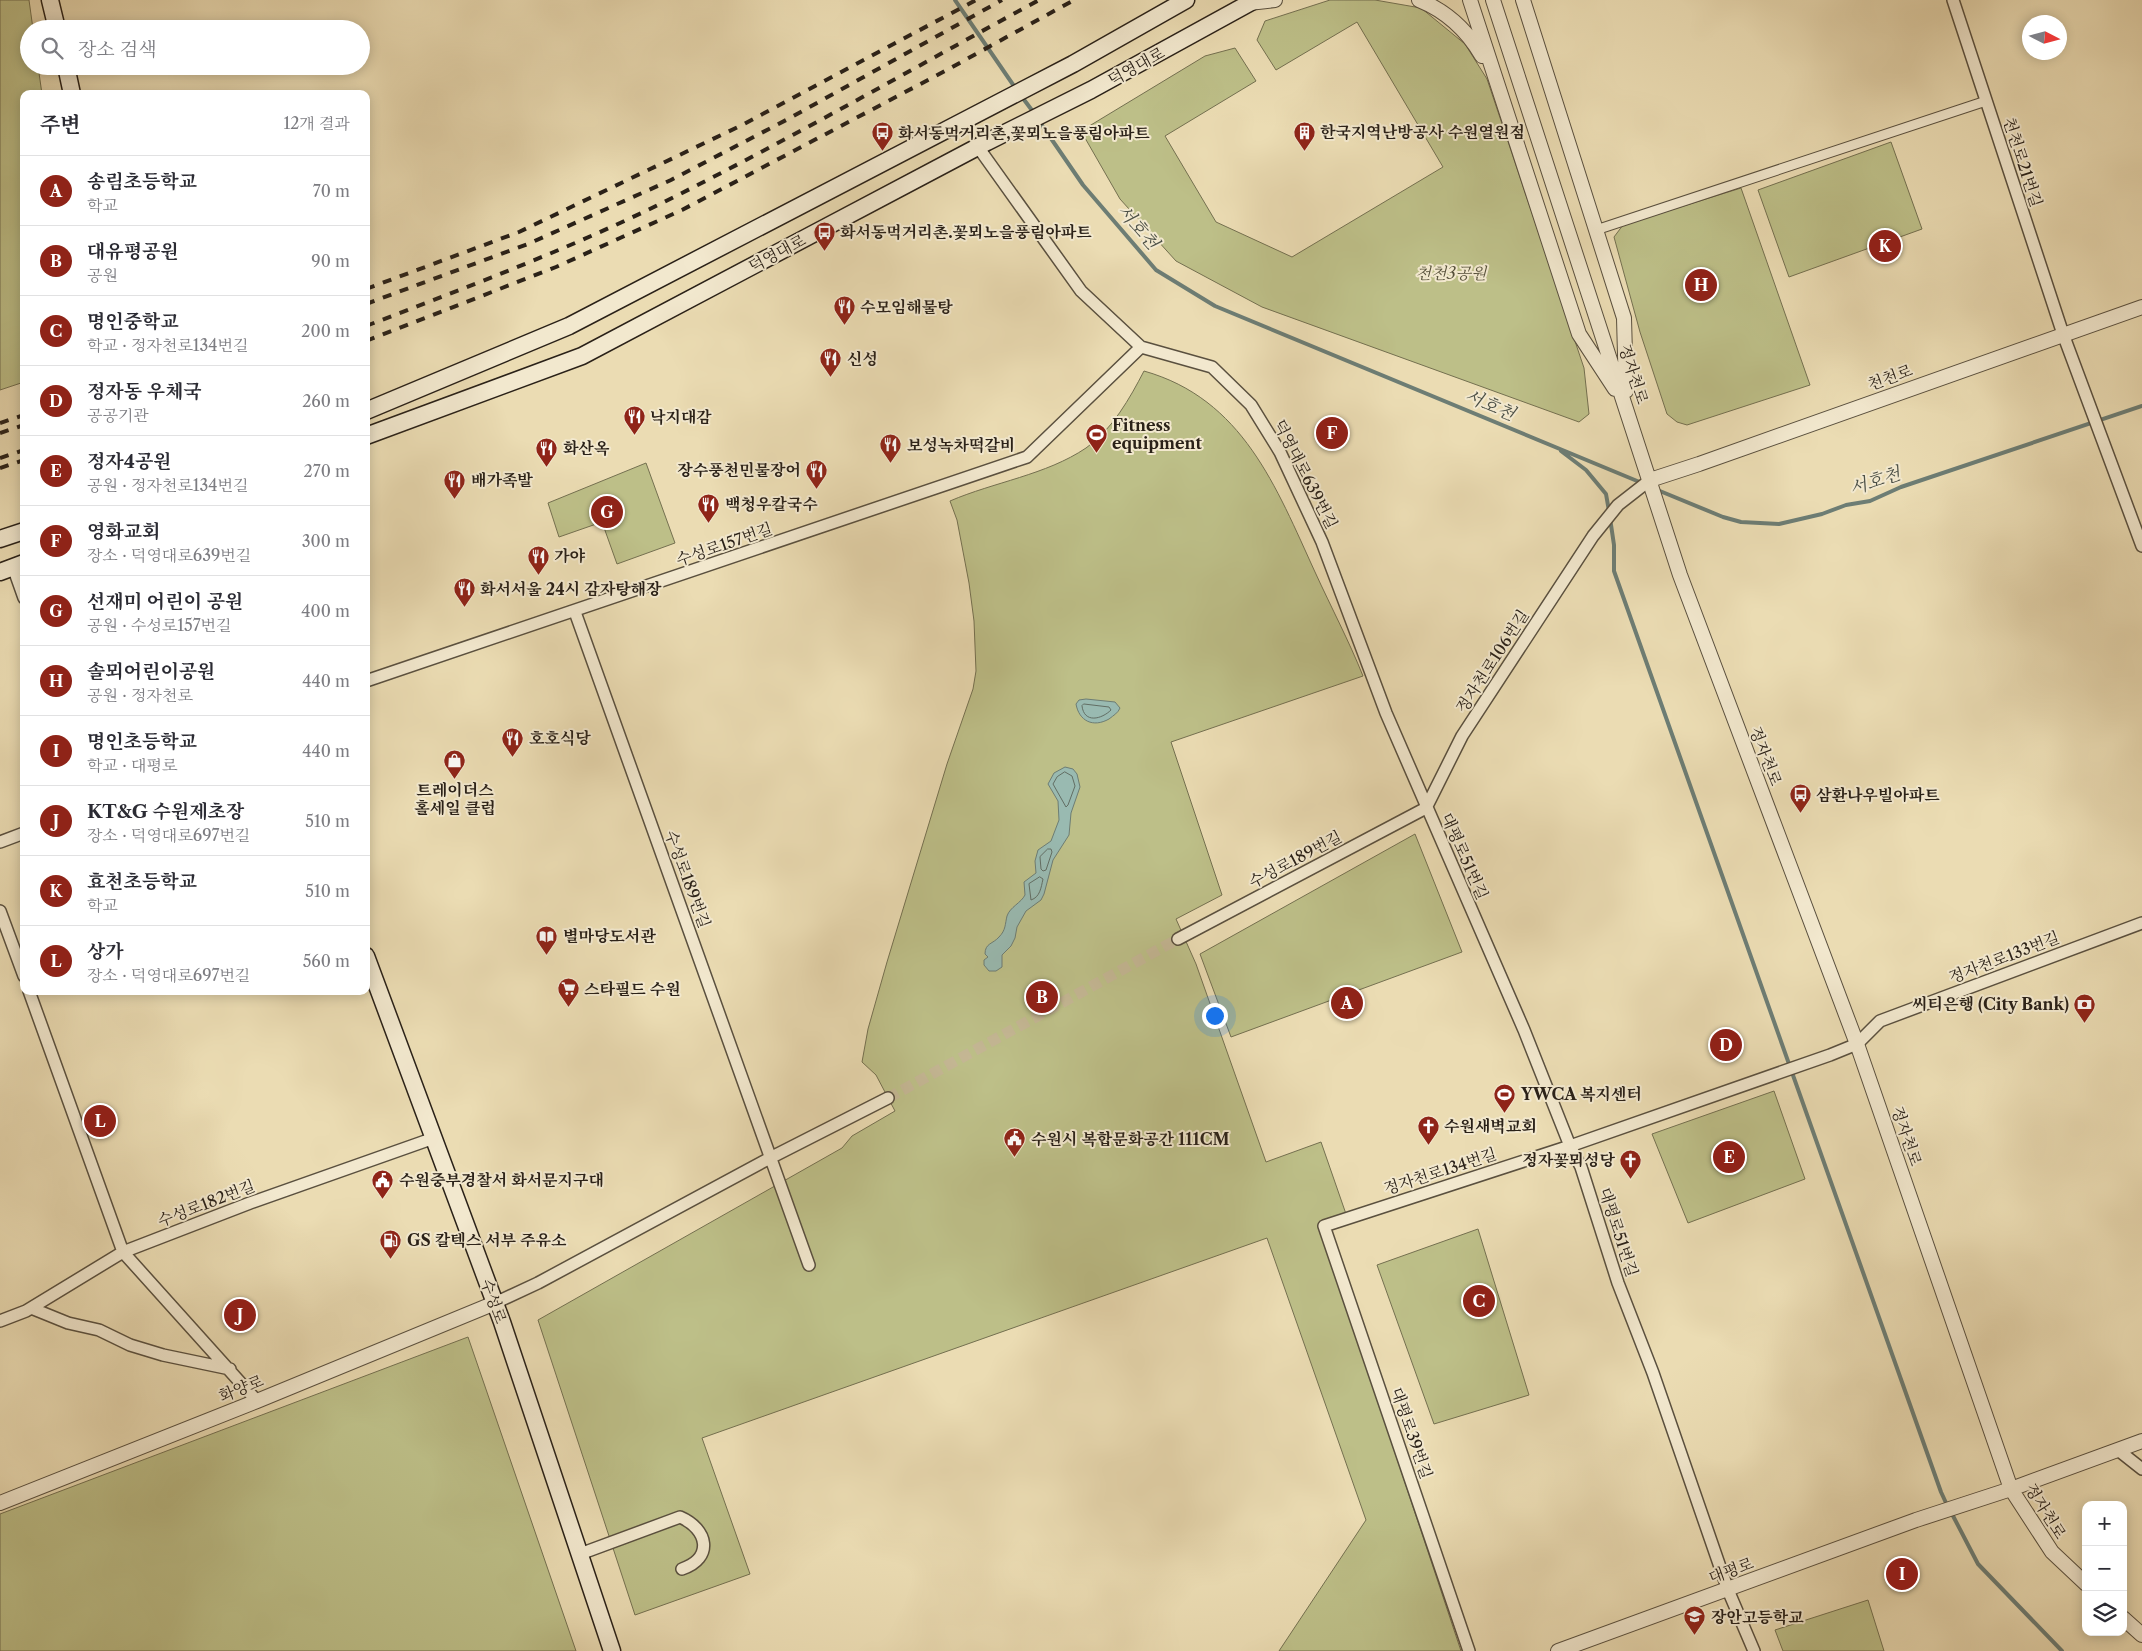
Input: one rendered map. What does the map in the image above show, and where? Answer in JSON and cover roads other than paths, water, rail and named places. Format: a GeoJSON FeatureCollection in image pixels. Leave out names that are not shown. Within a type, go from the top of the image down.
{"type":"FeatureCollection","features":[{"type":"Feature","properties":{"kind":"main road"},"geometry":{"type":"LineString","coordinates":[[50,0],[55,20]]}},
{"type":"Feature","properties":{"kind":"main road","name":"덕영대로"},"geometry":{"type":"LineString","coordinates":[[370,409],[569,326],[1073,64],[1186,0]]}},
{"type":"Feature","properties":{"kind":"main road","name":"덕영대로"},"geometry":{"type":"LineString","coordinates":[[374,433],[582,356],[982,145],[1092,90],[1252,2]]}},
{"type":"Feature","properties":{"kind":"main road"},"geometry":{"type":"LineString","coordinates":[[68,75],[71,90]]}},
{"type":"Feature","properties":{"kind":"main road"},"geometry":{"type":"LineString","coordinates":[[0,539],[20,532]]}},
{"type":"Feature","properties":{"kind":"main road","name":"수성로"},"geometry":{"type":"LineString","coordinates":[[370,967],[495,1303],[612,1651]]}},
{"type":"Feature","properties":{"kind":"street"},"geometry":{"type":"LineString","coordinates":[[1252,2],[1275,0]]}},
{"type":"Feature","properties":{"kind":"street"},"geometry":{"type":"LineString","coordinates":[[1419,0],[1432,4],[1452,19],[1472,38],[1494,76]]}},
{"type":"Feature","properties":{"kind":"street"},"geometry":{"type":"LineString","coordinates":[[1470,0],[1579,334],[1626,407]]}},
{"type":"Feature","properties":{"kind":"street","name":"정자천로"},"geometry":{"type":"LineString","coordinates":[[1493,0],[1680,575],[1857,1044],[2011,1489],[2052,1552],[2082,1580]]}},
{"type":"Feature","properties":{"kind":"street"},"geometry":{"type":"LineString","coordinates":[[1525,0],[1528,16],[1624,318],[1626,407]]}},
{"type":"Feature","properties":{"kind":"street","name":"천천로21번길"},"geometry":{"type":"LineString","coordinates":[[1953,0],[2063,334],[2142,546]]}},
{"type":"Feature","properties":{"kind":"street"},"geometry":{"type":"LineString","coordinates":[[1596,230],[1986,101]]}},
{"type":"Feature","properties":{"kind":"street","name":"덕영대로639번길"},"geometry":{"type":"LineString","coordinates":[[982,145],[1081,291],[1141,347],[1212,368],[1251,405],[1280,452],[1314,525],[1386,713],[1426,808]]}},
{"type":"Feature","properties":{"kind":"street","name":"천천로"},"geometry":{"type":"LineString","coordinates":[[1650,480],[2142,307]]}},
{"type":"Feature","properties":{"kind":"street","name":"수성로157번길"},"geometry":{"type":"LineString","coordinates":[[370,680],[575,612],[1027,457],[1141,347]]}},
{"type":"Feature","properties":{"kind":"street","name":"정자천로106번길"},"geometry":{"type":"LineString","coordinates":[[1426,808],[1462,736],[1593,536],[1618,504],[1650,480]]}},
{"type":"Feature","properties":{"kind":"street"},"geometry":{"type":"LineString","coordinates":[[13,571],[20,588]]}},
{"type":"Feature","properties":{"kind":"street","name":"수성로189번길"},"geometry":{"type":"LineString","coordinates":[[575,612],[809,1265]]}},
{"type":"Feature","properties":{"kind":"street","name":"수성로189번길"},"geometry":{"type":"LineString","coordinates":[[1178,939],[1426,808]]}},
{"type":"Feature","properties":{"kind":"street","name":"대평로51번길"},"geometry":{"type":"LineString","coordinates":[[1426,808],[1524,1030],[1570,1146],[1581,1167],[1618,1284],[1653,1373],[1728,1590],[1754,1651]]}},
{"type":"Feature","properties":{"kind":"street"},"geometry":{"type":"LineString","coordinates":[[0,842],[20,834]]}},
{"type":"Feature","properties":{"kind":"street"},"geometry":{"type":"LineString","coordinates":[[0,911],[20,965]]}},
{"type":"Feature","properties":{"kind":"street","name":"정자천로133번길"},"geometry":{"type":"LineString","coordinates":[[1857,1044],[1880,1021],[2142,922]]}},
{"type":"Feature","properties":{"kind":"street"},"geometry":{"type":"LineString","coordinates":[[30,995],[123,1252],[257,1401]]}},
{"type":"Feature","properties":{"kind":"street","name":"정자천로134번길"},"geometry":{"type":"LineString","coordinates":[[1324,1226],[1570,1146],[1857,1044]]}},
{"type":"Feature","properties":{"kind":"street"},"geometry":{"type":"LineString","coordinates":[[495,1303],[538,1283],[770,1158],[888,1098]]}},
{"type":"Feature","properties":{"kind":"street","name":"수성로182번길"},"geometry":{"type":"LineString","coordinates":[[0,1320],[31,1308],[123,1252],[250,1203],[434,1138]]}},
{"type":"Feature","properties":{"kind":"street","name":"대평로39번길"},"geometry":{"type":"LineString","coordinates":[[1324,1226],[1469,1651]]}},
{"type":"Feature","properties":{"kind":"street","name":"화양로"},"geometry":{"type":"LineString","coordinates":[[0,1503],[257,1401],[495,1303]]}},
{"type":"Feature","properties":{"kind":"street"},"geometry":{"type":"LineString","coordinates":[[31,1308],[68,1322],[99,1330],[130,1345],[163,1355],[230,1369]]}},
{"type":"Feature","properties":{"kind":"street"},"geometry":{"type":"LineString","coordinates":[[2011,1489],[2142,1441]]}},
{"type":"Feature","properties":{"kind":"street"},"geometry":{"type":"LineString","coordinates":[[2118,1450],[2142,1469]]}},
{"type":"Feature","properties":{"kind":"street","name":"대평로"},"geometry":{"type":"LineString","coordinates":[[1558,1651],[1916,1520],[2011,1489]]}},
{"type":"Feature","properties":{"kind":"street"},"geometry":{"type":"LineString","coordinates":[[580,1554],[680,1517],[692,1522],[702,1534],[703,1549],[699,1559],[691,1566],[682,1569]]}},
{"type":"Feature","properties":{"kind":"street"},"geometry":{"type":"LineString","coordinates":[[2127,1622],[2142,1635]]}},
{"type":"Feature","properties":{"kind":"water"},"geometry":{"type":"Polygon","coordinates":[[[1079,700],[1115,702],[1120,708],[1109,719],[1103,722],[1092,723],[1080,715],[1076,704],[1079,700]]]}},
{"type":"Feature","properties":{"kind":"water"},"geometry":{"type":"Polygon","coordinates":[[[1065,767],[1073,769],[1077,774],[1080,787],[1071,813],[1069,835],[1053,860],[1041,900],[1026,911],[1017,927],[1011,946],[1002,955],[1002,967],[996,971],[989,971],[984,965],[984,960],[988,957],[985,954],[985,950],[1001,934],[1008,913],[1025,895],[1024,882],[1036,873],[1035,861],[1038,850],[1051,841],[1059,820],[1058,801],[1048,784],[1054,773],[1065,767]]]}},
{"type":"Feature","properties":{"kind":"waterway","name":"서호천"},"geometry":{"type":"LineString","coordinates":[[955,0],[1016,89]]}},
{"type":"Feature","properties":{"kind":"waterway","name":"서호천"},"geometry":{"type":"LineString","coordinates":[[1022,97],[1034,113]]}},
{"type":"Feature","properties":{"kind":"waterway","name":"서호천"},"geometry":{"type":"LineString","coordinates":[[1039,121],[1083,185],[1156,270],[1215,306],[1642,483]]}},
{"type":"Feature","properties":{"kind":"waterway","name":"서호천"},"geometry":{"type":"LineString","coordinates":[[1655,489],[1723,517],[1741,522],[1779,524],[1822,514],[1846,505],[1870,501],[1901,487],[2142,406]]}},
{"type":"Feature","properties":{"kind":"waterway"},"geometry":{"type":"LineString","coordinates":[[1561,451],[1586,470],[1606,494],[1609,511]]}},
{"type":"Feature","properties":{"kind":"waterway"},"geometry":{"type":"LineString","coordinates":[[1610,518],[1614,545],[1614,571],[1947,1505]]}},
{"type":"Feature","properties":{"kind":"waterway"},"geometry":{"type":"LineString","coordinates":[[1951,1512],[1978,1564],[2062,1651]]}},
{"type":"Feature","properties":{"kind":"tunnel"},"geometry":{"type":"LineString","coordinates":[[888,1098],[1178,939]]}},
{"type":"Feature","properties":{"kind":"railway"},"geometry":{"type":"LineString","coordinates":[[370,288],[519,232],[742,125],[976,0]]}},
{"type":"Feature","properties":{"kind":"railway"},"geometry":{"type":"LineString","coordinates":[[370,303],[528,244],[671,180],[790,118],[1002,0]]}},
{"type":"Feature","properties":{"kind":"railway"},"geometry":{"type":"LineString","coordinates":[[370,324],[524,264],[642,213],[860,99],[1039,0]]}},
{"type":"Feature","properties":{"kind":"railway"},"geometry":{"type":"LineString","coordinates":[[370,339],[556,267],[682,210],[945,71],[1074,0]]}},
{"type":"Feature","properties":{"kind":"railway"},"geometry":{"type":"LineString","coordinates":[[0,423],[20,416]]}},
{"type":"Feature","properties":{"kind":"railway"},"geometry":{"type":"LineString","coordinates":[[0,433],[20,426]]}},
{"type":"Feature","properties":{"kind":"railway"},"geometry":{"type":"LineString","coordinates":[[0,458],[20,451]]}},
{"type":"Feature","properties":{"kind":"railway"},"geometry":{"type":"LineString","coordinates":[[0,468],[20,461]]}},
{"type":"Feature","properties":{"kind":"place","name":"한국지역난방공사 수원열원점"},"geometry":{"type":"Point","coordinates":[1304,151]}},
{"type":"Feature","properties":{"kind":"place","name":"화서동먹거리촌,꽃뫼노을풍림아파트"},"geometry":{"type":"Point","coordinates":[882,152]}},
{"type":"Feature","properties":{"kind":"place","name":"효천초등학교"},"geometry":{"type":"Point","coordinates":[1885,246]}},
{"type":"Feature","properties":{"kind":"place","name":"화서동먹거리촌.꽃뫼노을풍림아파트"},"geometry":{"type":"Point","coordinates":[824,251]}},
{"type":"Feature","properties":{"kind":"place","name":"솔뫼어린이공원"},"geometry":{"type":"Point","coordinates":[1701,285]}},
{"type":"Feature","properties":{"kind":"place","name":"수모임해물탕"},"geometry":{"type":"Point","coordinates":[844,326]}},
{"type":"Feature","properties":{"kind":"place","name":"신성"},"geometry":{"type":"Point","coordinates":[831,378]}},
{"type":"Feature","properties":{"kind":"place","name":"영화교회"},"geometry":{"type":"Point","coordinates":[1332,433]}},
{"type":"Feature","properties":{"kind":"place","name":"낙지대감"},"geometry":{"type":"Point","coordinates":[634,436]}},
{"type":"Feature","properties":{"kind":"place","name":"Fitness equipment"},"geometry":{"type":"Point","coordinates":[1096,453]}},
{"type":"Feature","properties":{"kind":"place","name":"보성녹차떡갈비"},"geometry":{"type":"Point","coordinates":[891,464]}},
{"type":"Feature","properties":{"kind":"place","name":"화산옥"},"geometry":{"type":"Point","coordinates":[547,467]}},
{"type":"Feature","properties":{"kind":"place","name":"장수풍천민물장어"},"geometry":{"type":"Point","coordinates":[817,489]}},
{"type":"Feature","properties":{"kind":"place","name":"배가족발"},"geometry":{"type":"Point","coordinates":[455,499]}},
{"type":"Feature","properties":{"kind":"place","name":"선재미 어린이 공원"},"geometry":{"type":"Point","coordinates":[607,512]}},
{"type":"Feature","properties":{"kind":"place","name":"백청우칼국수"},"geometry":{"type":"Point","coordinates":[709,523]}},
{"type":"Feature","properties":{"kind":"place","name":"가야"},"geometry":{"type":"Point","coordinates":[538,575]}},
{"type":"Feature","properties":{"kind":"place","name":"화서서울 24시 감자탕해장"},"geometry":{"type":"Point","coordinates":[464,608]}},
{"type":"Feature","properties":{"kind":"place","name":"호호식당"},"geometry":{"type":"Point","coordinates":[513,757]}},
{"type":"Feature","properties":{"kind":"place","name":"트레이더스 홀세일 클럽"},"geometry":{"type":"Point","coordinates":[455,780]}},
{"type":"Feature","properties":{"kind":"place","name":"삼환나우빌아파트"},"geometry":{"type":"Point","coordinates":[1800,814]}},
{"type":"Feature","properties":{"kind":"place","name":"별마당도서관"},"geometry":{"type":"Point","coordinates":[547,955]}},
{"type":"Feature","properties":{"kind":"place","name":"대유평공원"},"geometry":{"type":"Point","coordinates":[1042,997]}},
{"type":"Feature","properties":{"kind":"place","name":"송림초등학교"},"geometry":{"type":"Point","coordinates":[1347,1003]}},
{"type":"Feature","properties":{"kind":"place","name":"스타필드 수원"},"geometry":{"type":"Point","coordinates":[568,1008]}},
{"type":"Feature","properties":{"kind":"place","name":"씨티은행 (City Bank)"},"geometry":{"type":"Point","coordinates":[2085,1023]}},
{"type":"Feature","properties":{"kind":"place","name":"정자동 우체국"},"geometry":{"type":"Point","coordinates":[1726,1045]}},
{"type":"Feature","properties":{"kind":"place","name":"YWCA 복지센터"},"geometry":{"type":"Point","coordinates":[1505,1113]}},
{"type":"Feature","properties":{"kind":"place","name":"상가"},"geometry":{"type":"Point","coordinates":[100,1121]}},
{"type":"Feature","properties":{"kind":"place","name":"수원새벽교회"},"geometry":{"type":"Point","coordinates":[1428,1145]}},
{"type":"Feature","properties":{"kind":"place","name":"정자4공원"},"geometry":{"type":"Point","coordinates":[1729,1157]}},
{"type":"Feature","properties":{"kind":"place","name":"수원시 복합문화공간 111CM"},"geometry":{"type":"Point","coordinates":[1015,1158]}},
{"type":"Feature","properties":{"kind":"place","name":"정자꽃뫼성당"},"geometry":{"type":"Point","coordinates":[1631,1179]}},
{"type":"Feature","properties":{"kind":"place","name":"수원중부경찰서 화서문지구대"},"geometry":{"type":"Point","coordinates":[383,1199]}},
{"type":"Feature","properties":{"kind":"place","name":"GS 칼텍스 서부 주유소"},"geometry":{"type":"Point","coordinates":[391,1259]}},
{"type":"Feature","properties":{"kind":"place","name":"명인중학교"},"geometry":{"type":"Point","coordinates":[1479,1301]}},
{"type":"Feature","properties":{"kind":"place","name":"KT&G 수원제초장"},"geometry":{"type":"Point","coordinates":[240,1315]}},
{"type":"Feature","properties":{"kind":"place","name":"명인초등학교"},"geometry":{"type":"Point","coordinates":[1902,1574]}},
{"type":"Feature","properties":{"kind":"place","name":"장안고등학교"},"geometry":{"type":"Point","coordinates":[1695,1636]}},
{"type":"Feature","properties":{"kind":"park label","name":"천천3공원"},"geometry":{"type":"Point","coordinates":[1451,273]}}]}
